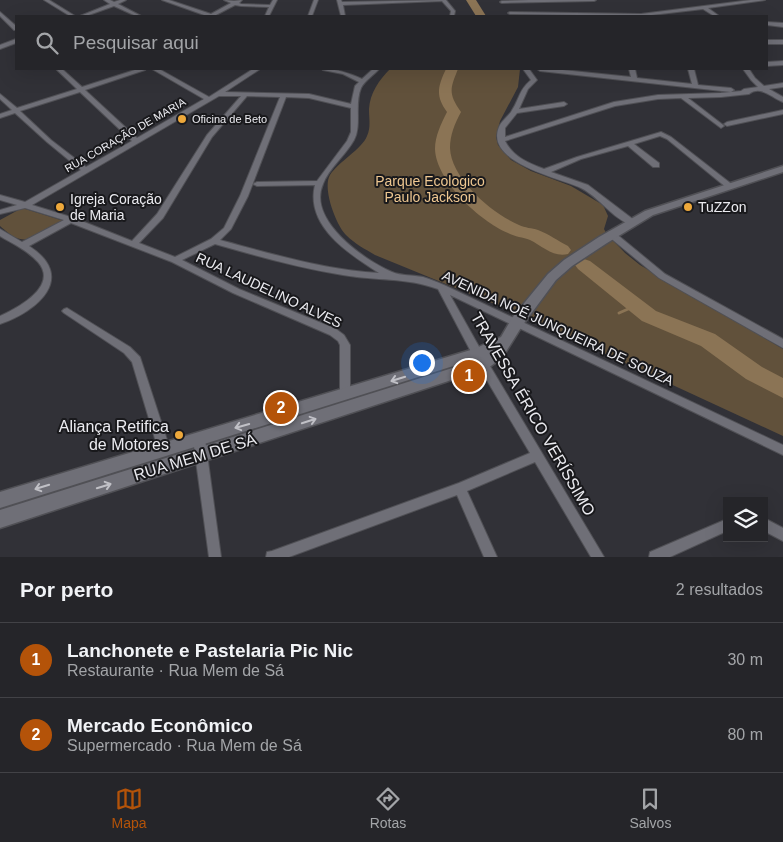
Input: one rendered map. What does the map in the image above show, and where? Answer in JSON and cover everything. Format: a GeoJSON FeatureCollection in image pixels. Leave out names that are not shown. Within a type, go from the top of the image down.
{"type":"FeatureCollection","features":[{"type":"Feature","properties":{"kind":"street"},"geometry":{"type":"LineString","coordinates":[[46,0],[71,15]]}},
{"type":"Feature","properties":{"kind":"street"},"geometry":{"type":"LineString","coordinates":[[106,0],[137,15]]}},
{"type":"Feature","properties":{"kind":"street"},"geometry":{"type":"LineString","coordinates":[[85,15],[124,0]]}},
{"type":"Feature","properties":{"kind":"street"},"geometry":{"type":"LineString","coordinates":[[164,0],[208,15]]}},
{"type":"Feature","properties":{"kind":"street"},"geometry":{"type":"LineString","coordinates":[[226,0],[272,6]]}},
{"type":"Feature","properties":{"kind":"street"},"geometry":{"type":"LineString","coordinates":[[268,15],[275,0]]}},
{"type":"Feature","properties":{"kind":"street"},"geometry":{"type":"LineString","coordinates":[[310,15],[316,0]]}},
{"type":"Feature","properties":{"kind":"street"},"geometry":{"type":"LineString","coordinates":[[342,15],[339,2],[443,0],[453,10],[452,15]]}},
{"type":"Feature","properties":{"kind":"street"},"geometry":{"type":"LineString","coordinates":[[501,1],[594,0]]}},
{"type":"Feature","properties":{"kind":"street"},"geometry":{"type":"LineString","coordinates":[[501,1],[512,15],[642,15],[763,0]]}},
{"type":"Feature","properties":{"kind":"street"},"geometry":{"type":"LineString","coordinates":[[213,15],[238,2]]}},
{"type":"Feature","properties":{"kind":"street"},"geometry":{"type":"LineString","coordinates":[[703,7],[715,15]]}},
{"type":"Feature","properties":{"kind":"street"},"geometry":{"type":"LineString","coordinates":[[673,11],[679,15]]}},
{"type":"Feature","properties":{"kind":"street"},"geometry":{"type":"LineString","coordinates":[[0,13],[15,28]]}},
{"type":"Feature","properties":{"kind":"street"},"geometry":{"type":"LineString","coordinates":[[768,24],[783,25]]}},
{"type":"Feature","properties":{"kind":"street"},"geometry":{"type":"LineString","coordinates":[[0,46],[15,41]]}},
{"type":"Feature","properties":{"kind":"street"},"geometry":{"type":"LineString","coordinates":[[768,42],[783,42]]}},
{"type":"Feature","properties":{"kind":"street"},"geometry":{"type":"LineString","coordinates":[[768,64],[783,63]]}},
{"type":"Feature","properties":{"kind":"street"},"geometry":{"type":"LineString","coordinates":[[59,70],[137,142]]}},
{"type":"Feature","properties":{"kind":"street"},"geometry":{"type":"LineString","coordinates":[[0,116],[140,70]]}},
{"type":"Feature","properties":{"kind":"street"},"geometry":{"type":"LineString","coordinates":[[157,70],[208,99]]}},
{"type":"Feature","properties":{"kind":"street","name":"RUA CORAÇÃO DE MARIA"},"geometry":{"type":"LineString","coordinates":[[0,212],[26,205],[137,142],[255,70]]}},
{"type":"Feature","properties":{"kind":"street"},"geometry":{"type":"LineString","coordinates":[[330,70],[345,73],[359,79]]}},
{"type":"Feature","properties":{"kind":"street"},"geometry":{"type":"LineString","coordinates":[[257,184],[319,183],[350,141],[354,132],[356,91],[359,79],[364,70]]}},
{"type":"Feature","properties":{"kind":"street"},"geometry":{"type":"LineString","coordinates":[[359,79],[374,70]]}},
{"type":"Feature","properties":{"kind":"street"},"geometry":{"type":"LineString","coordinates":[[527,70],[534,80],[525,88],[515,111],[502,128],[501,140],[505,148],[514,158],[544,172],[585,187],[631,222]]}},
{"type":"Feature","properties":{"kind":"street"},"geometry":{"type":"LineString","coordinates":[[554,70],[749,92]]}},
{"type":"Feature","properties":{"kind":"street"},"geometry":{"type":"LineString","coordinates":[[632,70],[634,80]]}},
{"type":"Feature","properties":{"kind":"street"},"geometry":{"type":"LineString","coordinates":[[691,70],[695,86]]}},
{"type":"Feature","properties":{"kind":"street"},"geometry":{"type":"LineString","coordinates":[[747,70],[764,89],[783,100]]}},
{"type":"Feature","properties":{"kind":"street"},"geometry":{"type":"LineString","coordinates":[[501,140],[600,107],[658,97],[749,92],[783,85]]}},
{"type":"Feature","properties":{"kind":"street"},"geometry":{"type":"LineString","coordinates":[[218,94],[321,98],[354,106]]}},
{"type":"Feature","properties":{"kind":"street"},"geometry":{"type":"LineString","coordinates":[[133,245],[160,216],[209,136],[245,95]]}},
{"type":"Feature","properties":{"kind":"street"},"geometry":{"type":"LineString","coordinates":[[0,96],[18,110],[49,141],[86,171]]}},
{"type":"Feature","properties":{"kind":"street"},"geometry":{"type":"LineString","coordinates":[[175,260],[214,241],[227,229],[244,196],[284,96]]}},
{"type":"Feature","properties":{"kind":"street"},"geometry":{"type":"LineString","coordinates":[[682,96],[724,125],[783,112]]}},
{"type":"Feature","properties":{"kind":"street"},"geometry":{"type":"LineString","coordinates":[[515,111],[564,104]]}},
{"type":"Feature","properties":{"kind":"street"},"geometry":{"type":"LineString","coordinates":[[544,172],[657,134],[664,135],[730,186]]}},
{"type":"Feature","properties":{"kind":"street"},"geometry":{"type":"LineString","coordinates":[[628,143],[656,165]]}},
{"type":"Feature","properties":{"kind":"street","name":"RUA MEM DE SÁ"},"geometry":{"type":"LineString","coordinates":[[0,500],[199,439],[342,401],[497,354],[517,322],[552,277],[572,260],[612,234],[649,213],[783,169]]}},
{"type":"Feature","properties":{"kind":"street","name":"AVENIDA NOÉ JUNQUEIRA DE SOUZA"},"geometry":{"type":"LineString","coordinates":[[319,183],[316,196],[318,208],[325,224],[352,252],[392,276],[422,280],[440,287],[783,450]]}},
{"type":"Feature","properties":{"kind":"street","name":"RUA LAUDELINO ALVES"},"geometry":{"type":"LineString","coordinates":[[0,197],[71,220],[175,260],[200,274],[333,332],[341,338],[345,345],[342,401]]}},
{"type":"Feature","properties":{"kind":"street"},"geometry":{"type":"LineString","coordinates":[[21,246],[71,220]]}},
{"type":"Feature","properties":{"kind":"street"},"geometry":{"type":"LineString","coordinates":[[0,232],[45,265],[48,273],[48,281],[44,289],[24,309],[0,320]]}},
{"type":"Feature","properties":{"kind":"street"},"geometry":{"type":"LineString","coordinates":[[612,234],[662,276],[783,344]]}},
{"type":"Feature","properties":{"kind":"street"},"geometry":{"type":"LineString","coordinates":[[214,241],[334,271],[392,276]]}},
{"type":"Feature","properties":{"kind":"street","name":"TRAVESSA ÉRICO VERÍSSIMO"},"geometry":{"type":"LineString","coordinates":[[440,287],[537,456],[598,557]]}},
{"type":"Feature","properties":{"kind":"street"},"geometry":{"type":"LineString","coordinates":[[67,311],[127,350],[136,360],[164,450]]}},
{"type":"Feature","properties":{"kind":"street","name":"RUA MEM DE SÁ"},"geometry":{"type":"LineString","coordinates":[[0,519],[201,456],[342,401]]}},
{"type":"Feature","properties":{"kind":"street"},"geometry":{"type":"LineString","coordinates":[[199,439],[215,557]]}},
{"type":"Feature","properties":{"kind":"street"},"geometry":{"type":"LineString","coordinates":[[272,557],[460,488],[537,456]]}},
{"type":"Feature","properties":{"kind":"street"},"geometry":{"type":"LineString","coordinates":[[460,488],[491,557]]}},
{"type":"Feature","properties":{"kind":"street"},"geometry":{"type":"LineString","coordinates":[[768,526],[783,535]]}},
{"type":"Feature","properties":{"kind":"street"},"geometry":{"type":"LineString","coordinates":[[655,557],[723,527]]}},
{"type":"Feature","properties":{"kind":"green space","name":"Parque Ecologico Paulo Jackson"},"geometry":{"type":"Polygon","coordinates":[[[389,70],[520,70],[518,87],[500,121],[496,137],[498,145],[511,160],[531,171],[571,186],[603,205],[608,216],[604,229],[606,233],[625,253],[640,265],[783,349],[783,436],[517,313],[375,255],[349,238],[334,215],[329,197],[328,181],[338,165],[355,151],[367,136],[371,98],[379,82],[389,70]]]}},
{"type":"Feature","properties":{"kind":"green space"},"geometry":{"type":"Polygon","coordinates":[[[22,208],[64,221],[37,236],[25,239],[17,238],[0,226],[0,220],[22,208]]]}},
{"type":"Feature","properties":{"kind":"waterway"},"geometry":{"type":"LineString","coordinates":[[471,0],[480,15]]}},
{"type":"Feature","properties":{"kind":"waterway"},"geometry":{"type":"LineString","coordinates":[[452,70],[444,96],[454,112],[443,142],[443,152],[451,175],[470,197],[492,216],[513,229],[540,237],[562,250]]}},
{"type":"Feature","properties":{"kind":"waterway"},"geometry":{"type":"LineString","coordinates":[[584,265],[649,316],[708,340],[754,373],[783,389]]}},
{"type":"Feature","properties":{"kind":"waterway"},"geometry":{"type":"LineString","coordinates":[[619,313],[635,306]]}},
{"type":"Feature","properties":{"kind":"place","name":"Oficina de Beto"},"geometry":{"type":"Point","coordinates":[182,119]}},
{"type":"Feature","properties":{"kind":"place","name":"Igreja Coração de Maria"},"geometry":{"type":"Point","coordinates":[60,207]}},
{"type":"Feature","properties":{"kind":"place","name":"TuZZon"},"geometry":{"type":"Point","coordinates":[688,207]}},
{"type":"Feature","properties":{"kind":"place","name":"Lanchonete e Pastelaria Pic Nic"},"geometry":{"type":"Point","coordinates":[469,376]}},
{"type":"Feature","properties":{"kind":"place","name":"Mercado Econômico"},"geometry":{"type":"Point","coordinates":[281,408]}},
{"type":"Feature","properties":{"kind":"place","name":"Aliança Retifica de Motores"},"geometry":{"type":"Point","coordinates":[179,435]}}]}
